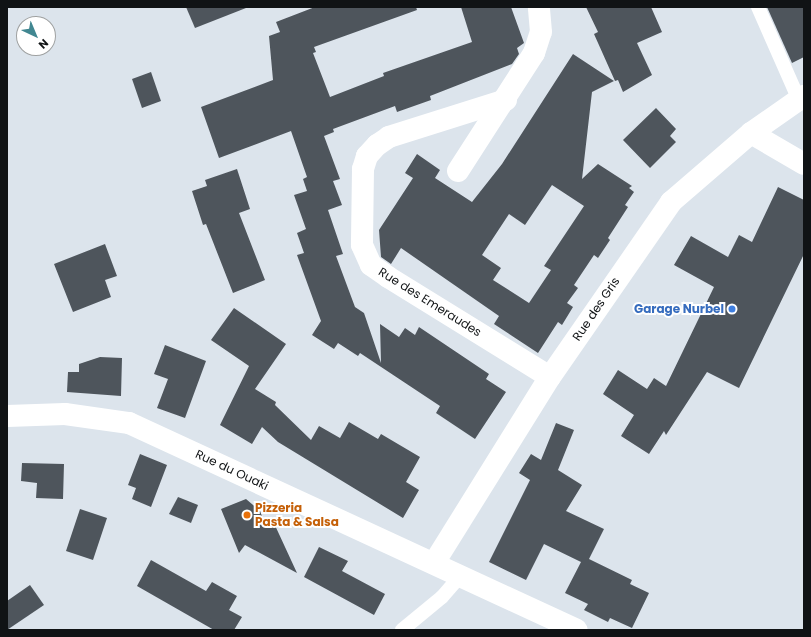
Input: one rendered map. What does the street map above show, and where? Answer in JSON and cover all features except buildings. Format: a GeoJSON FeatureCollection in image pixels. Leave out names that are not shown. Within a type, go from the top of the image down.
{"type":"FeatureCollection","features":[{"type":"Feature","properties":{"kind":"street"},"geometry":{"type":"LineString","coordinates":[[458,171],[506,100],[534,53],[541,32],[539,7]]}},
{"type":"Feature","properties":{"kind":"street","name":"Rue des Gris"},"geometry":{"type":"LineString","coordinates":[[434,564],[550,377],[671,202],[751,133],[801,98]]}},
{"type":"Feature","properties":{"kind":"street","name":"Rue des Emeraudes"},"geometry":{"type":"LineString","coordinates":[[506,100],[390,137],[377,145],[367,156],[363,169],[362,245],[371,265],[388,277],[550,377]]}},
{"type":"Feature","properties":{"kind":"street"},"geometry":{"type":"LineString","coordinates":[[751,133],[804,164]]}},
{"type":"Feature","properties":{"kind":"street","name":"Rue du Ouaki"},"geometry":{"type":"LineString","coordinates":[[7,416],[65,414],[129,423],[576,630]]}},
{"type":"Feature","properties":{"kind":"lane"},"geometry":{"type":"LineString","coordinates":[[758,7],[801,98]]}},
{"type":"Feature","properties":{"kind":"lane"},"geometry":{"type":"LineString","coordinates":[[402,630],[442,597],[460,576]]}},
{"type":"Feature","properties":{"kind":"place","name":"Garage Nurbel"},"geometry":{"type":"Point","coordinates":[732,309]}},
{"type":"Feature","properties":{"kind":"place","name":"Pizzeria Pasta & Salsa"},"geometry":{"type":"Point","coordinates":[247,515]}}]}
